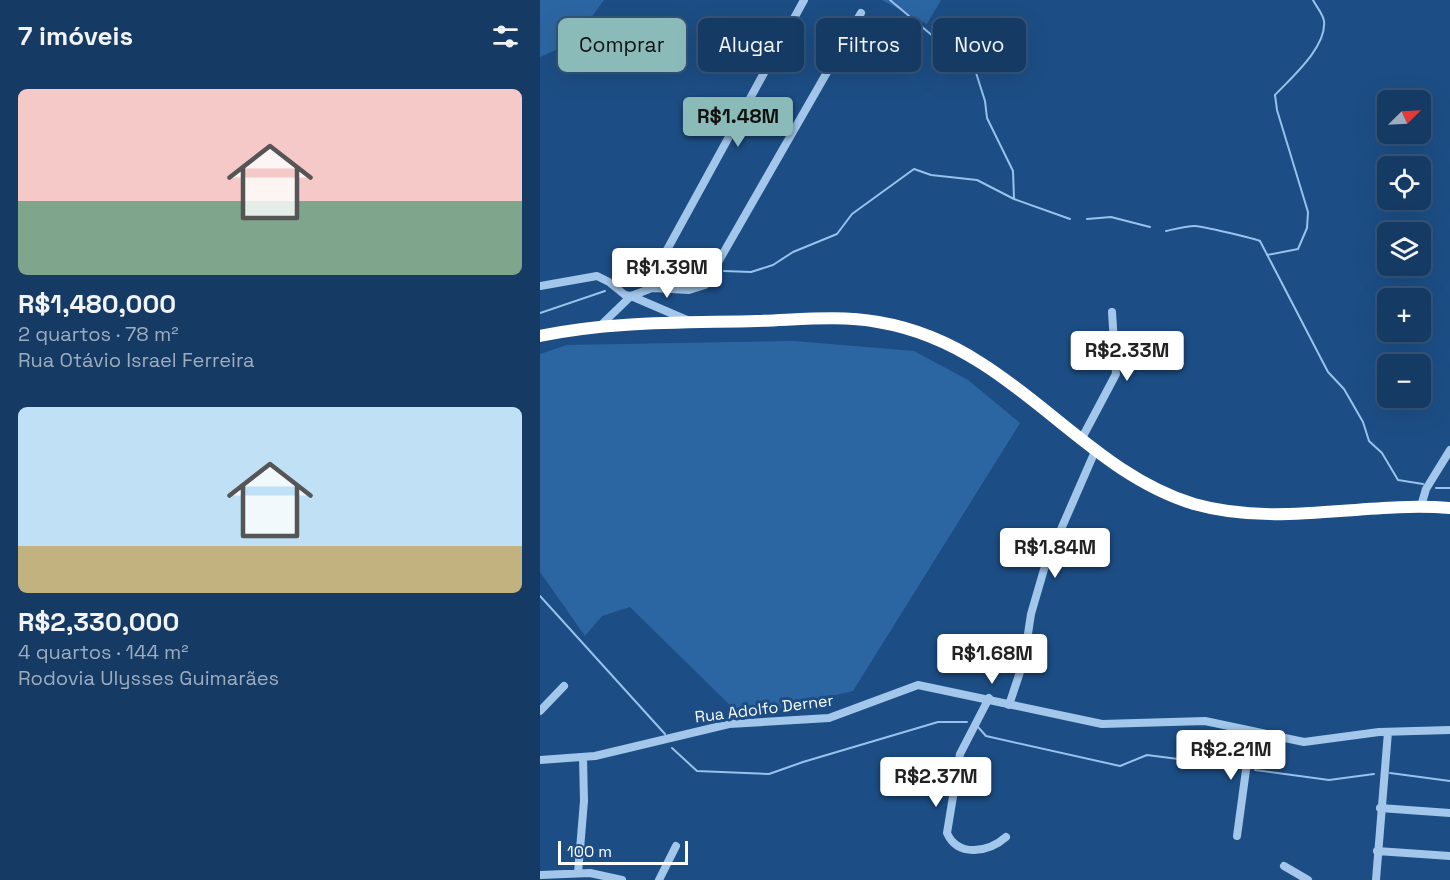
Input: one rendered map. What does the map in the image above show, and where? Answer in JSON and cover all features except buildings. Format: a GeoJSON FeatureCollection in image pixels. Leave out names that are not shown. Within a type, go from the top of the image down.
{"type":"FeatureCollection","features":[{"type":"Feature","properties":{"kind":"highway"},"geometry":{"type":"LineString","coordinates":[[540,336],[600,326],[696,322],[851,319],[905,328],[954,347],[982,363],[1119,467],[1171,495],[1195,504],[1230,510],[1279,514],[1421,506],[1450,508]]}},
{"type":"Feature","properties":{"kind":"street"},"geometry":{"type":"LineString","coordinates":[[652,288],[657,268],[804,0]]}},
{"type":"Feature","properties":{"kind":"street"},"geometry":{"type":"LineString","coordinates":[[540,286],[597,276],[609,282],[624,296],[631,296],[652,288],[688,290],[705,285],[861,13]]}},
{"type":"Feature","properties":{"kind":"street"},"geometry":{"type":"LineString","coordinates":[[631,296],[670,314],[696,322]]}},
{"type":"Feature","properties":{"kind":"street"},"geometry":{"type":"LineString","coordinates":[[600,326],[631,296]]}},
{"type":"Feature","properties":{"kind":"street"},"geometry":{"type":"LineString","coordinates":[[1082,438],[1116,374],[1112,312]]}},
{"type":"Feature","properties":{"kind":"street"},"geometry":{"type":"LineString","coordinates":[[1009,705],[1024,660],[1031,614],[1045,566],[1096,449]]}},
{"type":"Feature","properties":{"kind":"street"},"geometry":{"type":"LineString","coordinates":[[1421,506],[1430,482],[1450,450]]}},
{"type":"Feature","properties":{"kind":"street","name":"Rua Adolfo Derner"},"geometry":{"type":"LineString","coordinates":[[540,760],[583,758],[729,724],[829,718],[918,685],[989,698],[1009,705],[1102,724],[1205,721],[1304,742],[1388,732],[1450,730]]}},
{"type":"Feature","properties":{"kind":"street"},"geometry":{"type":"LineString","coordinates":[[540,711],[564,686]]}},
{"type":"Feature","properties":{"kind":"street"},"geometry":{"type":"LineString","coordinates":[[989,698],[960,754],[946,832],[953,842],[978,851],[992,847],[1006,837]]}},
{"type":"Feature","properties":{"kind":"street"},"geometry":{"type":"LineString","coordinates":[[1237,836],[1246,770],[1257,732]]}},
{"type":"Feature","properties":{"kind":"street"},"geometry":{"type":"LineString","coordinates":[[1376,880],[1380,808],[1388,732]]}},
{"type":"Feature","properties":{"kind":"street"},"geometry":{"type":"LineString","coordinates":[[578,873],[584,801],[583,758]]}},
{"type":"Feature","properties":{"kind":"street"},"geometry":{"type":"LineString","coordinates":[[1380,808],[1450,813]]}},
{"type":"Feature","properties":{"kind":"street"},"geometry":{"type":"LineString","coordinates":[[659,880],[676,846]]}},
{"type":"Feature","properties":{"kind":"street"},"geometry":{"type":"LineString","coordinates":[[1377,851],[1450,856]]}},
{"type":"Feature","properties":{"kind":"street"},"geometry":{"type":"LineString","coordinates":[[1284,866],[1308,880]]}},
{"type":"Feature","properties":{"kind":"street"},"geometry":{"type":"LineString","coordinates":[[540,874],[600,874],[622,880]]}},
{"type":"Feature","properties":{"kind":"shaded area"},"geometry":{"type":"Polygon","coordinates":[[[540,0],[604,0],[591,18],[558,18],[558,49],[540,57],[540,0]]]}},
{"type":"Feature","properties":{"kind":"shaded area"},"geometry":{"type":"Polygon","coordinates":[[[882,0],[941,0],[927,24],[921,21],[921,18],[916,18],[882,0]]]}},
{"type":"Feature","properties":{"kind":"shaded area"},"geometry":{"type":"Polygon","coordinates":[[[794,341],[914,351],[968,380],[1020,423],[853,691],[742,717],[630,607],[602,616],[585,636],[540,572],[540,354],[567,345],[794,341]]]}},
{"type":"Feature","properties":{"kind":"waterway"},"geometry":{"type":"LineString","coordinates":[[890,0],[940,42],[964,49],[970,54],[985,101],[987,118],[1013,171],[1014,199]]}},
{"type":"Feature","properties":{"kind":"waterway"},"geometry":{"type":"LineString","coordinates":[[1267,255],[1298,249],[1307,228],[1308,212],[1277,110],[1275,95],[1307,61],[1320,41],[1324,21],[1313,0]]}},
{"type":"Feature","properties":{"kind":"waterway"},"geometry":{"type":"LineString","coordinates":[[724,271],[751,272],[773,265],[793,252],[837,234],[852,214],[914,169],[931,175],[977,180],[1014,199],[1070,219]]}},
{"type":"Feature","properties":{"kind":"waterway"},"geometry":{"type":"LineString","coordinates":[[1087,219],[1111,217],[1150,227]]}},
{"type":"Feature","properties":{"kind":"waterway"},"geometry":{"type":"LineString","coordinates":[[1166,231],[1195,226],[1260,241],[1328,372],[1344,389],[1363,422],[1369,441],[1382,453],[1398,480],[1423,484]]}},
{"type":"Feature","properties":{"kind":"waterway"},"geometry":{"type":"LineString","coordinates":[[661,272],[701,272]]}},
{"type":"Feature","properties":{"kind":"waterway"},"geometry":{"type":"LineString","coordinates":[[618,283],[649,273]]}},
{"type":"Feature","properties":{"kind":"waterway"},"geometry":{"type":"LineString","coordinates":[[540,313],[605,291]]}},
{"type":"Feature","properties":{"kind":"waterway"},"geometry":{"type":"LineString","coordinates":[[1436,488],[1450,488]]}},
{"type":"Feature","properties":{"kind":"waterway"},"geometry":{"type":"LineString","coordinates":[[540,596],[665,734]]}},
{"type":"Feature","properties":{"kind":"waterway"},"geometry":{"type":"LineString","coordinates":[[672,748],[697,771],[769,774],[938,722],[967,722]]}},
{"type":"Feature","properties":{"kind":"waterway"},"geometry":{"type":"LineString","coordinates":[[978,727],[986,736],[1120,766],[1147,755],[1241,767]]}},
{"type":"Feature","properties":{"kind":"waterway"},"geometry":{"type":"LineString","coordinates":[[1255,770],[1329,780],[1374,774]]}},
{"type":"Feature","properties":{"kind":"waterway"},"geometry":{"type":"LineString","coordinates":[[1390,773],[1450,781]]}}]}
